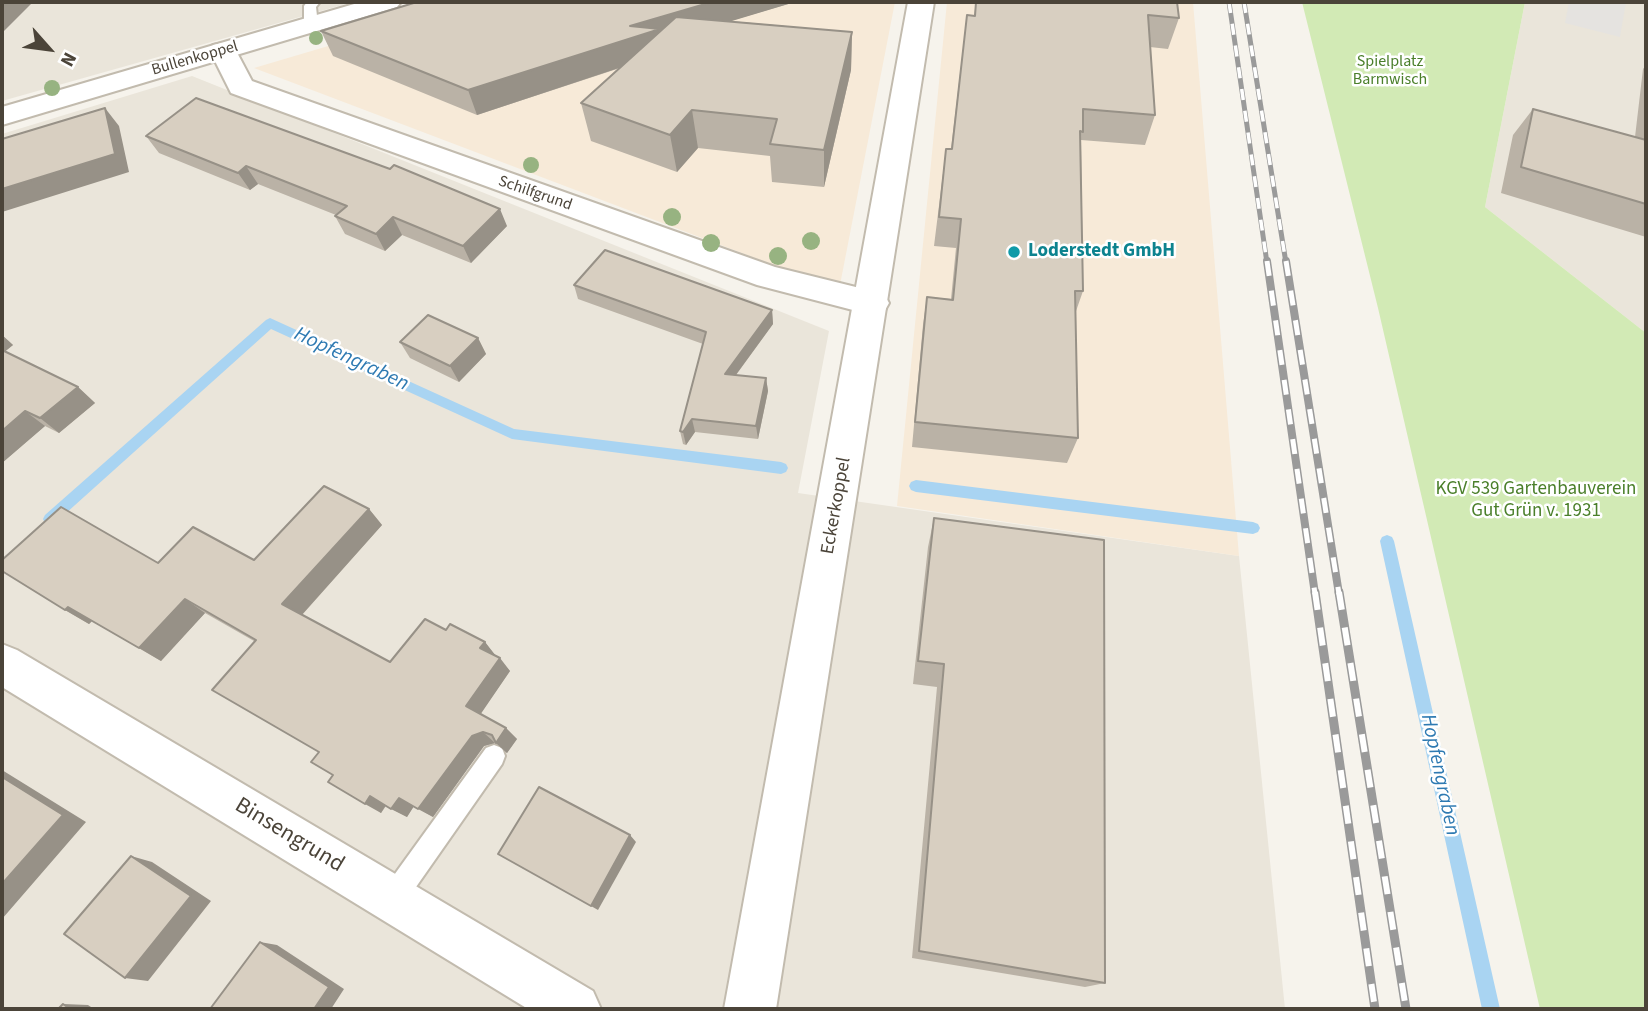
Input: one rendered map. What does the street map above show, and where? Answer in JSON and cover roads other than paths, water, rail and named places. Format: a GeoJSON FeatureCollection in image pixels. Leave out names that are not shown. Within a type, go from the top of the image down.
{"type":"FeatureCollection","features":[{"type":"Feature","properties":{"kind":"street","name":"Bullenkoppel"},"geometry":{"type":"LineString","coordinates":[[2,116],[223,51],[312,13],[388,2]]}},
{"type":"Feature","properties":{"kind":"street","name":"Eckerkoppel"},"geometry":{"type":"LineString","coordinates":[[750,1009],[921,2]]}},
{"type":"Feature","properties":{"kind":"street","name":"Schilfgrund"},"geometry":{"type":"LineString","coordinates":[[223,51],[241,87],[769,277],[872,303]]}},
{"type":"Feature","properties":{"kind":"street","name":"Binsengrund"},"geometry":{"type":"LineString","coordinates":[[2,664],[575,1009]]}},
{"type":"Feature","properties":{"kind":"lane"},"geometry":{"type":"LineString","coordinates":[[393,898],[494,756]]}},
{"type":"Feature","properties":{"kind":"waterway","name":"Hopfengraben"},"geometry":{"type":"LineString","coordinates":[[50,519],[270,323],[512,434],[781,468]]}},
{"type":"Feature","properties":{"kind":"waterway","name":"Hopfengraben"},"geometry":{"type":"LineString","coordinates":[[916,486],[1253,528]]}},
{"type":"Feature","properties":{"kind":"waterway","name":"Hopfengraben"},"geometry":{"type":"LineString","coordinates":[[1387,541],[1491,1009]]}},
{"type":"Feature","properties":{"kind":"railway"},"geometry":{"type":"LineString","coordinates":[[1229,2],[1267,263]]}},
{"type":"Feature","properties":{"kind":"railway"},"geometry":{"type":"LineString","coordinates":[[1244,2],[1286,263]]}},
{"type":"Feature","properties":{"kind":"railway"},"geometry":{"type":"LineString","coordinates":[[1267,261],[1315,594]]}},
{"type":"Feature","properties":{"kind":"railway"},"geometry":{"type":"LineString","coordinates":[[1286,261],[1339,594]]}},
{"type":"Feature","properties":{"kind":"railway"},"geometry":{"type":"LineString","coordinates":[[1315,592],[1375,1009]]}},
{"type":"Feature","properties":{"kind":"railway"},"geometry":{"type":"LineString","coordinates":[[1339,592],[1406,1009]]}},
{"type":"Feature","properties":{"kind":"place","name":"Loderstedt GmbH"},"geometry":{"type":"Point","coordinates":[1014,252]}},
{"type":"Feature","properties":{"kind":"park label","name":"Spielplatz Barmwisch"},"geometry":{"type":"Point","coordinates":[1390,71]}},
{"type":"Feature","properties":{"kind":"park label","name":"KGV 539 Gartenbauverein Gut Grün v. 1931"},"geometry":{"type":"Point","coordinates":[1536,501]}}]}
